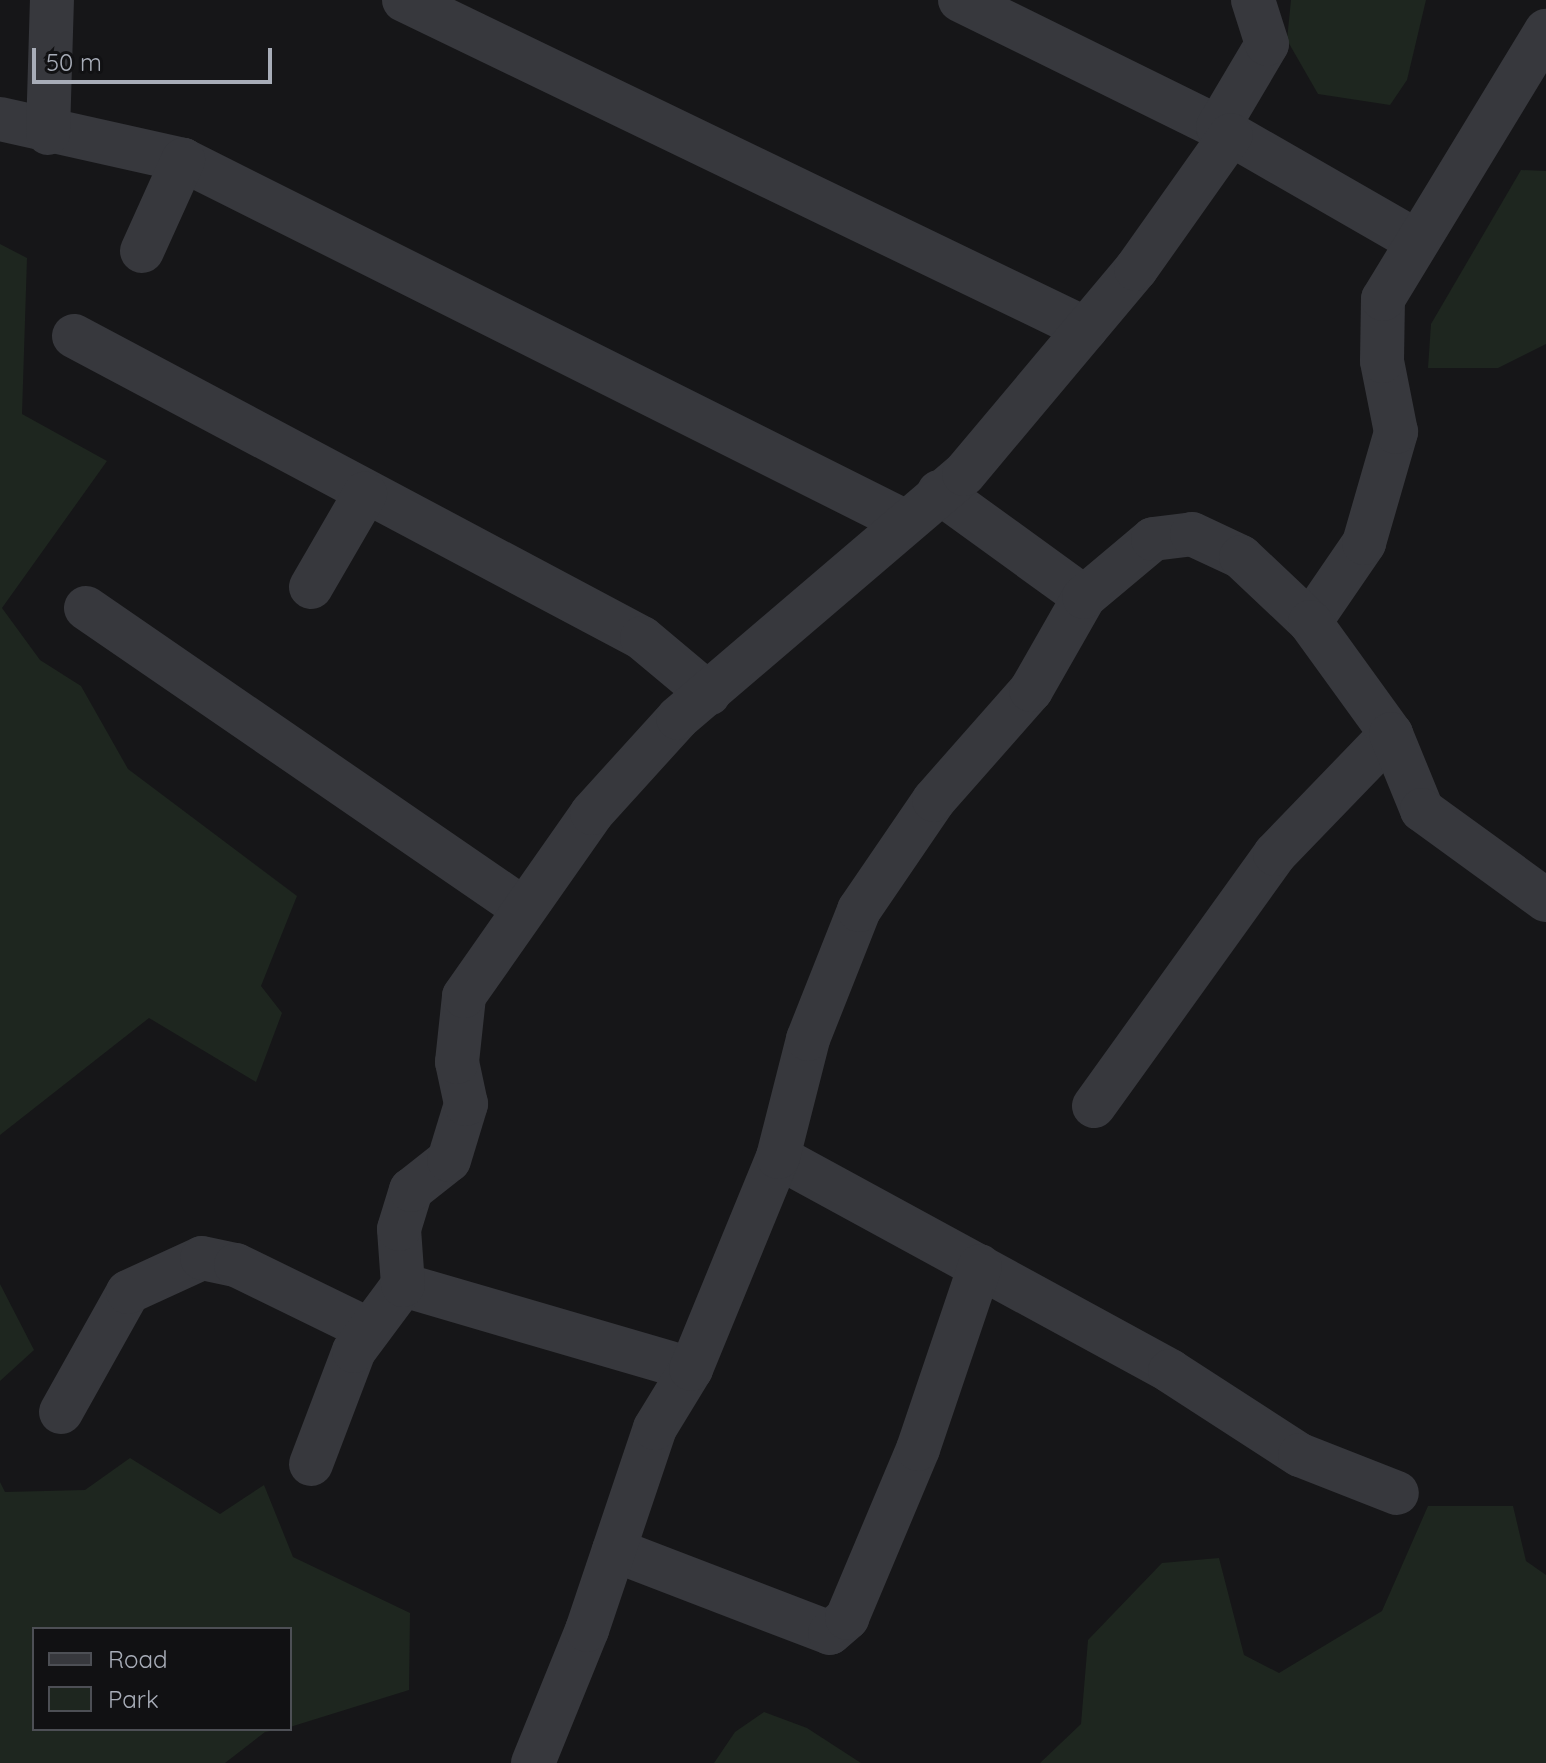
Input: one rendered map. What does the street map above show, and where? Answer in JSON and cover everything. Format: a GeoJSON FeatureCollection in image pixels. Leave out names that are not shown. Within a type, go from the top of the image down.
{"type":"FeatureCollection","features":[{"type":"Feature","properties":{"kind":"street"},"geometry":{"type":"LineString","coordinates":[[48,133],[52,0]]}},
{"type":"Feature","properties":{"kind":"street"},"geometry":{"type":"LineString","coordinates":[[404,0],[1086,329]]}},
{"type":"Feature","properties":{"kind":"street"},"geometry":{"type":"LineString","coordinates":[[960,0],[1224,131],[1413,239]]}},
{"type":"Feature","properties":{"kind":"street"},"geometry":{"type":"LineString","coordinates":[[311,1464],[369,1330],[403,1285],[399,1229],[411,1190],[449,1160],[466,1104],[457,1062],[464,996],[592,813],[709,694],[775,642],[902,520],[964,474],[1086,329],[1224,131],[1267,44],[1253,0]]}},
{"type":"Feature","properties":{"kind":"street"},"geometry":{"type":"LineString","coordinates":[[1310,622],[1364,543],[1396,432],[1382,361],[1383,299],[1413,239],[1546,31]]}},
{"type":"Feature","properties":{"kind":"street"},"geometry":{"type":"LineString","coordinates":[[0,119],[48,133],[183,160],[902,520]]}},
{"type":"Feature","properties":{"kind":"street"},"geometry":{"type":"LineString","coordinates":[[142,251],[183,160]]}},
{"type":"Feature","properties":{"kind":"street"},"geometry":{"type":"LineString","coordinates":[[74,336],[365,494],[642,638],[709,694]]}},
{"type":"Feature","properties":{"kind":"street"},"geometry":{"type":"LineString","coordinates":[[939,492],[1084,597]]}},
{"type":"Feature","properties":{"kind":"street"},"geometry":{"type":"LineString","coordinates":[[311,587],[365,494]]}},
{"type":"Feature","properties":{"kind":"street"},"geometry":{"type":"LineString","coordinates":[[533,1763],[614,1550],[655,1428],[691,1369],[778,1157],[808,1039],[859,910],[934,800],[1031,690],[1084,597],[1153,539],[1192,534],[1241,557],[1310,622],[1391,734],[1422,810],[1546,900]]}},
{"type":"Feature","properties":{"kind":"street"},"geometry":{"type":"LineString","coordinates":[[86,608],[524,909]]}},
{"type":"Feature","properties":{"kind":"street"},"geometry":{"type":"LineString","coordinates":[[1094,1106],[1275,854],[1391,734]]}},
{"type":"Feature","properties":{"kind":"street"},"geometry":{"type":"LineString","coordinates":[[778,1157],[1170,1371],[1300,1455],[1397,1493]]}},
{"type":"Feature","properties":{"kind":"street"},"geometry":{"type":"LineString","coordinates":[[61,1412],[128,1292],[202,1258],[236,1265],[369,1330]]}},
{"type":"Feature","properties":{"kind":"street"},"geometry":{"type":"LineString","coordinates":[[614,1550],[830,1633],[847,1618],[918,1449],[980,1266]]}},
{"type":"Feature","properties":{"kind":"street"},"geometry":{"type":"LineString","coordinates":[[403,1285],[691,1369]]}},
{"type":"Feature","properties":{"kind":"green space"},"geometry":{"type":"Polygon","coordinates":[[[1291,0],[1426,0],[1407,80],[1390,105],[1318,94],[1287,40],[1291,0]]]}},
{"type":"Feature","properties":{"kind":"green space"},"geometry":{"type":"Polygon","coordinates":[[[1521,170],[1546,171],[1546,344],[1498,368],[1428,368],[1431,324],[1521,170]]]}},
{"type":"Feature","properties":{"kind":"green space"},"geometry":{"type":"Polygon","coordinates":[[[0,244],[27,258],[22,414],[107,461],[2,608],[40,660],[81,686],[128,769],[297,896],[261,986],[282,1013],[256,1082],[149,1018],[0,1135],[0,244]]]}},
{"type":"Feature","properties":{"kind":"green space"},"geometry":{"type":"Polygon","coordinates":[[[0,1284],[34,1350],[0,1381],[0,1284]]]}},
{"type":"Feature","properties":{"kind":"green space"},"geometry":{"type":"Polygon","coordinates":[[[130,1458],[220,1514],[264,1485],[293,1557],[410,1613],[409,1690],[292,1726],[292,1627],[32,1627],[32,1731],[270,1731],[225,1763],[0,1763],[0,1482],[5,1492],[85,1490],[130,1458]]]}},
{"type":"Feature","properties":{"kind":"green space"},"geometry":{"type":"Polygon","coordinates":[[[1428,1506],[1513,1506],[1526,1561],[1546,1575],[1546,1763],[1040,1763],[1081,1724],[1088,1640],[1162,1563],[1219,1558],[1244,1655],[1279,1673],[1382,1611],[1428,1506]]]}},
{"type":"Feature","properties":{"kind":"green space"},"geometry":{"type":"Polygon","coordinates":[[[764,1712],[807,1728],[861,1763],[714,1763],[735,1732],[764,1712]]]}}]}
